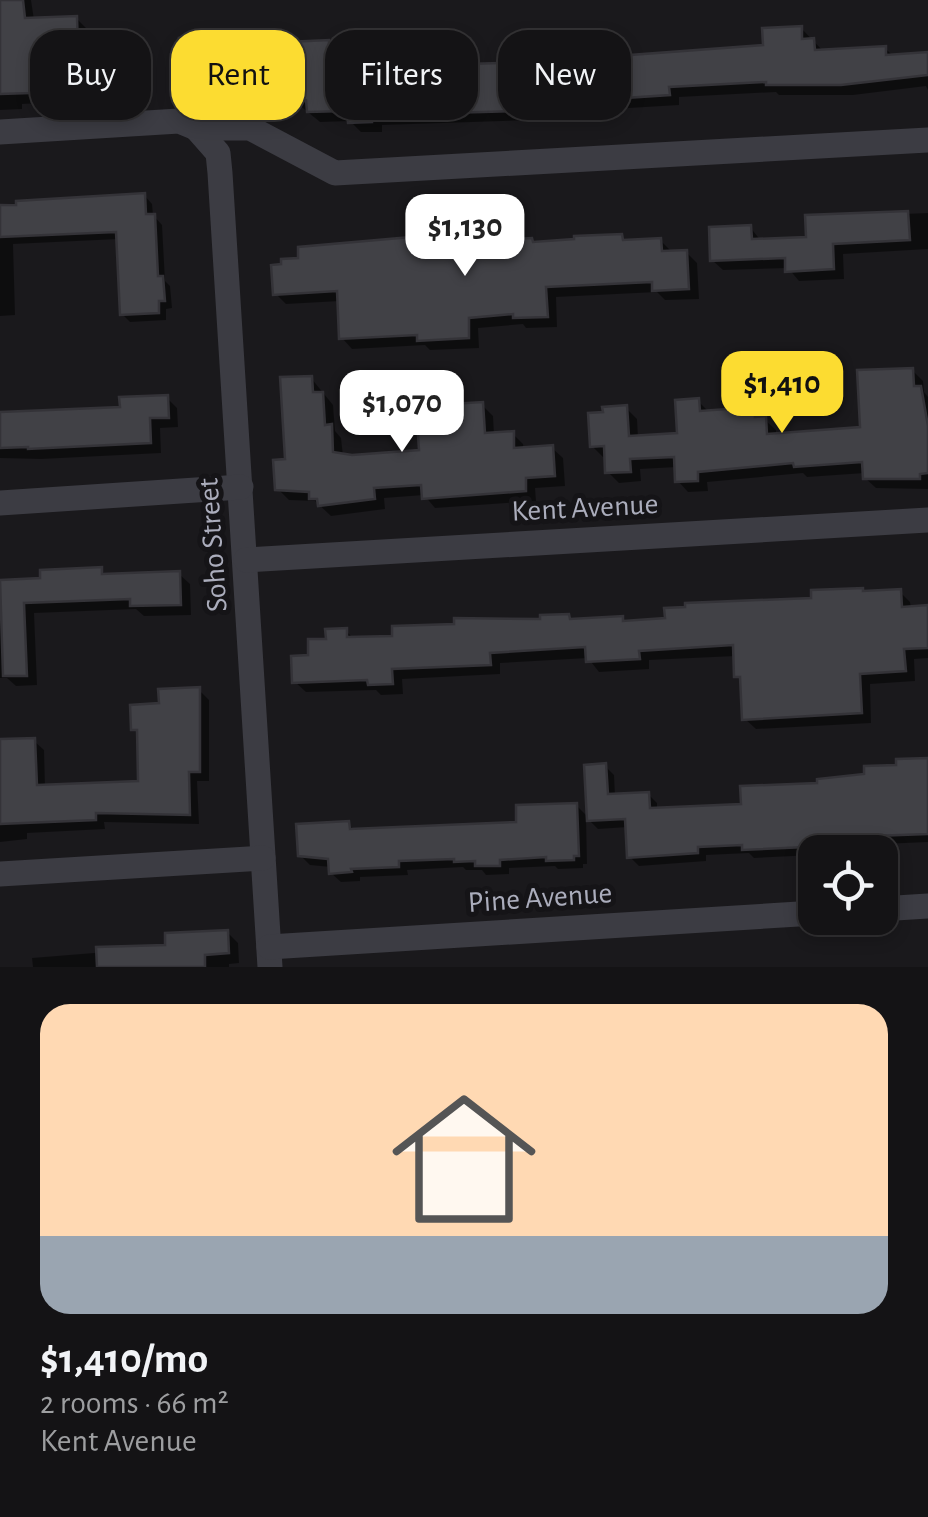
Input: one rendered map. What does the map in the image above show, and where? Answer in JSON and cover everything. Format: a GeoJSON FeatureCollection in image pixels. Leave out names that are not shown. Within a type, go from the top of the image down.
{"type":"FeatureCollection","features":[{"type":"Feature","properties":{"kind":"street"},"geometry":{"type":"LineString","coordinates":[[0,132],[179,121],[196,128],[250,128],[334,174],[928,140]]}},
{"type":"Feature","properties":{"kind":"street","name":"Soho Street"},"geometry":{"type":"LineString","coordinates":[[196,128],[218,153],[220,173],[270,957]]}},
{"type":"Feature","properties":{"kind":"street"},"geometry":{"type":"LineString","coordinates":[[0,502],[241,487]]}},
{"type":"Feature","properties":{"kind":"street","name":"Kent Avenue"},"geometry":{"type":"LineString","coordinates":[[246,560],[928,520]]}},
{"type":"Feature","properties":{"kind":"street"},"geometry":{"type":"LineString","coordinates":[[0,874],[263,858]]}},
{"type":"Feature","properties":{"kind":"street"},"geometry":{"type":"LineString","coordinates":[[898,908],[928,906]]}},
{"type":"Feature","properties":{"kind":"street","name":"Pine Avenue"},"geometry":{"type":"LineString","coordinates":[[270,957],[798,914]]}},
{"type":"Feature","properties":{"kind":"building"},"geometry":{"type":"Polygon","coordinates":[[[0,0],[23,0],[25,18],[77,16],[77,30],[30,30],[30,93],[0,94],[0,0]]]}},
{"type":"Feature","properties":{"kind":"building"},"geometry":{"type":"Polygon","coordinates":[[[802,26],[802,39],[814,38],[815,50],[886,46],[886,55],[928,52],[928,75],[841,85],[766,82],[669,87],[670,95],[631,98],[631,55],[763,45],[762,28],[802,26]]]}},
{"type":"Feature","properties":{"kind":"building"},"geometry":{"type":"Polygon","coordinates":[[[325,40],[325,112],[307,112],[305,41],[325,40]]]}},
{"type":"Feature","properties":{"kind":"building"},"geometry":{"type":"Polygon","coordinates":[[[498,63],[498,112],[478,112],[478,64],[498,63]]]}},
{"type":"Feature","properties":{"kind":"building"},"geometry":{"type":"Polygon","coordinates":[[[145,193],[146,214],[155,214],[158,276],[163,276],[165,301],[159,301],[159,313],[120,315],[116,232],[0,237],[0,205],[145,193]]]}},
{"type":"Feature","properties":{"kind":"building"},"geometry":{"type":"Polygon","coordinates":[[[908,211],[910,240],[833,244],[834,269],[785,272],[785,258],[710,261],[709,227],[751,225],[752,239],[806,237],[805,215],[908,211]]]}},
{"type":"Feature","properties":{"kind":"building"},"geometry":{"type":"Polygon","coordinates":[[[622,234],[623,240],[661,238],[662,251],[687,250],[689,289],[652,291],[652,282],[546,287],[548,317],[513,318],[513,314],[469,318],[469,338],[417,341],[417,335],[339,339],[337,291],[273,295],[271,265],[281,264],[281,259],[298,258],[298,247],[411,237],[471,235],[471,241],[532,238],[533,242],[622,234]]]}},
{"type":"Feature","properties":{"kind":"building"},"geometry":{"type":"Polygon","coordinates":[[[913,368],[914,386],[921,386],[928,426],[928,473],[920,474],[920,479],[863,479],[862,462],[794,467],[793,463],[698,472],[698,481],[675,482],[674,457],[630,459],[631,472],[605,473],[604,446],[590,447],[588,413],[603,412],[602,407],[627,405],[629,436],[677,433],[675,400],[699,398],[700,411],[755,407],[755,417],[766,416],[767,434],[860,427],[857,370],[913,368]]]}},
{"type":"Feature","properties":{"kind":"building"},"geometry":{"type":"Polygon","coordinates":[[[312,376],[313,392],[323,392],[325,425],[332,424],[333,452],[352,455],[419,450],[416,406],[483,402],[485,433],[514,431],[514,448],[553,445],[555,476],[526,478],[526,491],[422,499],[421,485],[374,488],[375,499],[318,506],[317,499],[309,499],[309,492],[275,490],[273,460],[285,459],[280,377],[312,376]]]}},
{"type":"Feature","properties":{"kind":"building"},"geometry":{"type":"Polygon","coordinates":[[[168,395],[169,418],[150,418],[151,443],[0,448],[0,412],[120,407],[119,397],[168,395]]]}},
{"type":"Feature","properties":{"kind":"building"},"geometry":{"type":"Polygon","coordinates":[[[102,567],[102,574],[180,571],[181,605],[130,606],[130,599],[24,603],[27,676],[3,676],[0,580],[40,578],[40,570],[102,567]]]}},
{"type":"Feature","properties":{"kind":"building"},"geometry":{"type":"Polygon","coordinates":[[[901,589],[902,607],[928,605],[928,648],[904,649],[906,671],[860,674],[862,713],[742,720],[740,677],[734,677],[733,645],[639,651],[640,659],[586,662],[585,647],[490,653],[491,665],[392,669],[393,684],[368,685],[367,680],[292,683],[291,656],[308,655],[308,639],[326,639],[325,629],[347,628],[347,637],[392,636],[392,626],[454,624],[454,618],[540,619],[540,615],[569,614],[570,619],[665,618],[664,608],[685,607],[685,603],[811,598],[811,590],[901,589]]]}},
{"type":"Feature","properties":{"kind":"building"},"geometry":{"type":"Polygon","coordinates":[[[200,687],[200,772],[189,772],[190,815],[96,813],[96,820],[0,824],[0,739],[35,738],[37,785],[138,781],[137,730],[131,730],[130,705],[159,703],[158,689],[200,687]]]}},
{"type":"Feature","properties":{"kind":"building"},"geometry":{"type":"Polygon","coordinates":[[[928,758],[928,834],[798,835],[798,847],[698,847],[698,853],[627,858],[625,819],[587,821],[584,765],[606,763],[608,794],[649,792],[650,808],[741,804],[740,786],[817,783],[817,779],[864,774],[864,766],[896,765],[896,759],[928,758]]]}},
{"type":"Feature","properties":{"kind":"building"},"geometry":{"type":"Polygon","coordinates":[[[577,803],[579,856],[574,856],[574,860],[500,860],[500,866],[475,866],[475,861],[454,859],[399,861],[399,867],[329,874],[328,859],[298,856],[296,824],[349,821],[350,829],[516,822],[516,805],[577,803]]]}},
{"type":"Feature","properties":{"kind":"building"},"geometry":{"type":"Polygon","coordinates":[[[228,930],[229,953],[205,955],[205,967],[97,967],[96,947],[165,945],[165,933],[228,930]]]}}]}
